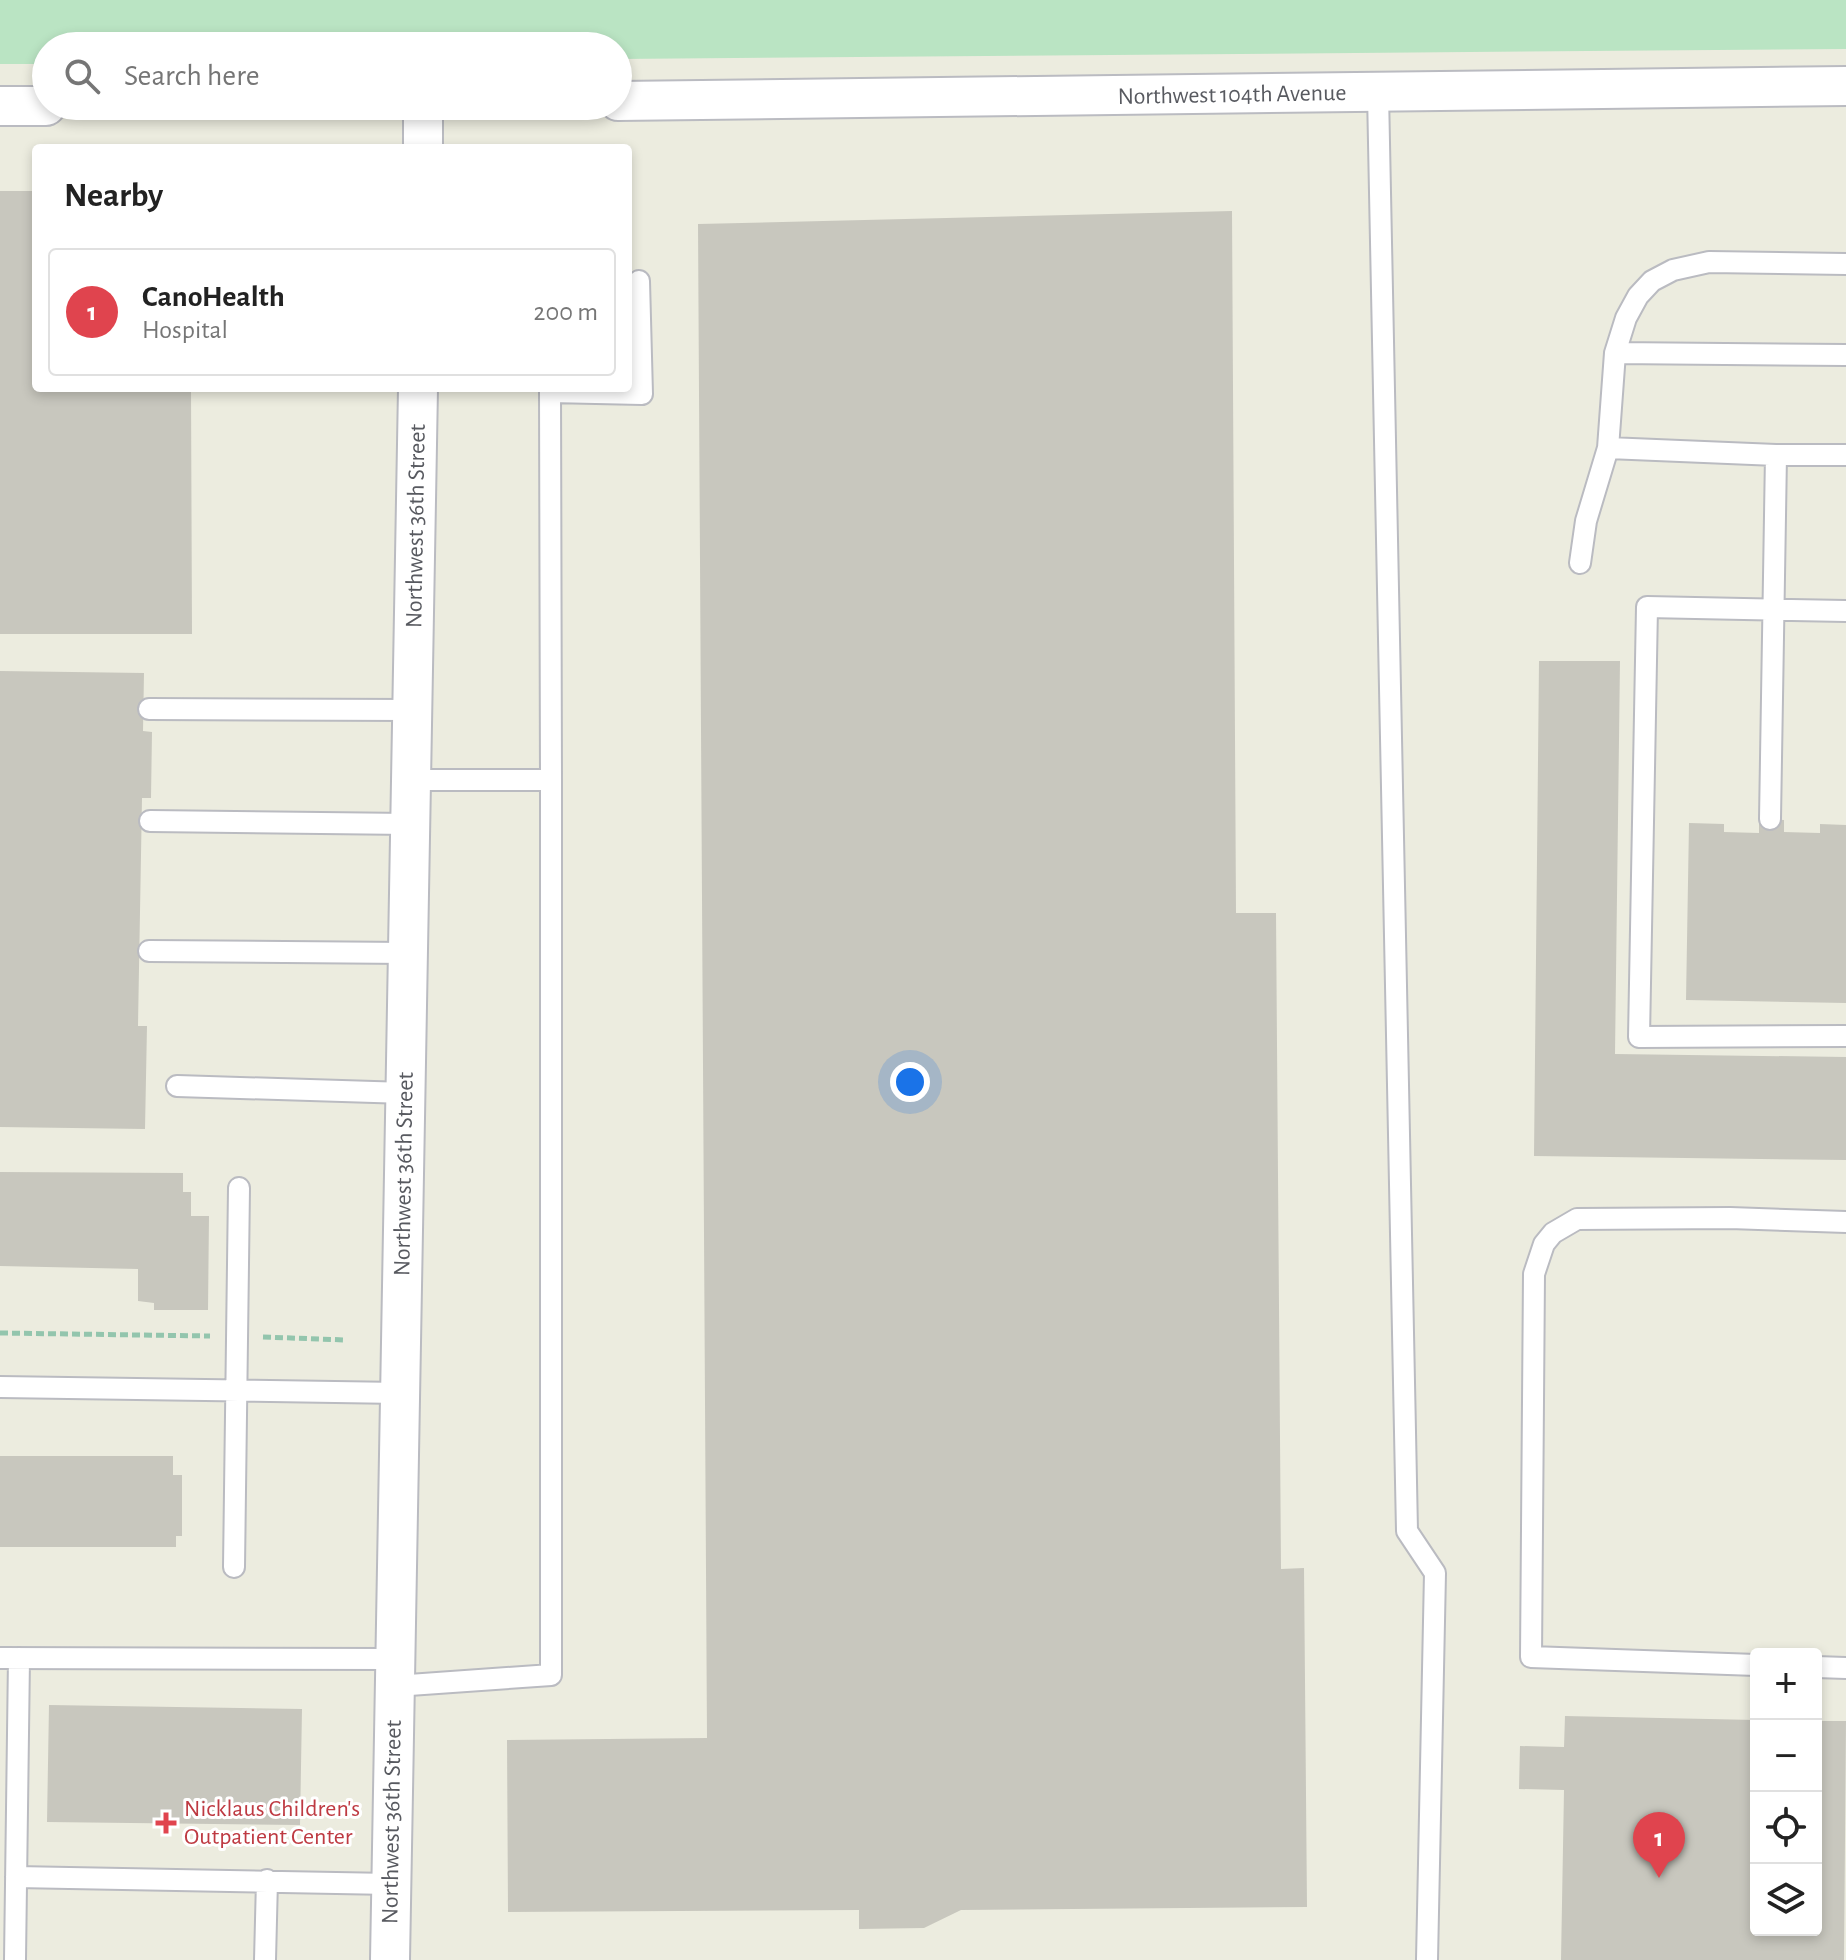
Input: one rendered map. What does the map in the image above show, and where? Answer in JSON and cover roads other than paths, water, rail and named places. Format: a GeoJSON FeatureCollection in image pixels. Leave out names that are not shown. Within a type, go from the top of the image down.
{"type":"FeatureCollection","features":[{"type":"Feature","properties":{"kind":"street","name":"Northwest 104th Avenue"},"geometry":{"type":"LineString","coordinates":[[632,101],[1846,86]]}},
{"type":"Feature","properties":{"kind":"street"},"geometry":{"type":"LineString","coordinates":[[0,106],[32,106]]}},
{"type":"Feature","properties":{"kind":"street"},"geometry":{"type":"LineString","coordinates":[[423,120],[423,144]]}},
{"type":"Feature","properties":{"kind":"street","name":"Northwest 36th Street"},"geometry":{"type":"LineString","coordinates":[[390,1960],[418,392]]}},
{"type":"Feature","properties":{"kind":"lane"},"geometry":{"type":"LineString","coordinates":[[1378,93],[1407,1531],[1435,1573],[1427,1960]]}},
{"type":"Feature","properties":{"kind":"lane"},"geometry":{"type":"LineString","coordinates":[[1580,563],[1586,521],[1608,448],[1615,353],[1626,318],[1638,296],[1652,281],[1673,270],[1709,262],[1846,264]]}},
{"type":"Feature","properties":{"kind":"lane"},"geometry":{"type":"LineString","coordinates":[[596,392],[642,394],[639,281]]}},
{"type":"Feature","properties":{"kind":"lane"},"geometry":{"type":"LineString","coordinates":[[1615,353],[1846,355]]}},
{"type":"Feature","properties":{"kind":"lane"},"geometry":{"type":"LineString","coordinates":[[15,1960],[10,1658],[551,1675],[550,392]]}},
{"type":"Feature","properties":{"kind":"lane"},"geometry":{"type":"LineString","coordinates":[[1608,448],[1846,455]]}},
{"type":"Feature","properties":{"kind":"lane"},"geometry":{"type":"LineString","coordinates":[[1770,819],[1776,455]]}},
{"type":"Feature","properties":{"kind":"lane"},"geometry":{"type":"LineString","coordinates":[[1846,611],[1647,607],[1639,1037],[1846,1036]]}},
{"type":"Feature","properties":{"kind":"lane"},"geometry":{"type":"LineString","coordinates":[[149,709],[413,710]]}},
{"type":"Feature","properties":{"kind":"lane"},"geometry":{"type":"LineString","coordinates":[[412,780],[551,780]]}},
{"type":"Feature","properties":{"kind":"lane"},"geometry":{"type":"LineString","coordinates":[[150,821],[410,824]]}},
{"type":"Feature","properties":{"kind":"lane"},"geometry":{"type":"LineString","coordinates":[[149,951],[408,953]]}},
{"type":"Feature","properties":{"kind":"lane"},"geometry":{"type":"LineString","coordinates":[[177,1086],[406,1093]]}},
{"type":"Feature","properties":{"kind":"lane"},"geometry":{"type":"LineString","coordinates":[[234,1567],[239,1188]]}},
{"type":"Feature","properties":{"kind":"lane"},"geometry":{"type":"LineString","coordinates":[[1750,1665],[1531,1657],[1534,1274],[1544,1244],[1553,1233],[1577,1219],[1730,1218],[1846,1222]]}},
{"type":"Feature","properties":{"kind":"lane"},"geometry":{"type":"LineString","coordinates":[[0,1387],[400,1393]]}},
{"type":"Feature","properties":{"kind":"lane"},"geometry":{"type":"LineString","coordinates":[[1822,1667],[1846,1668]]}},
{"type":"Feature","properties":{"kind":"lane"},"geometry":{"type":"LineString","coordinates":[[16,1877],[391,1884]]}},
{"type":"Feature","properties":{"kind":"lane"},"geometry":{"type":"LineString","coordinates":[[265,1960],[267,1880]]}},
{"type":"Feature","properties":{"kind":"place","name":"Nicklaus Children's Outpatient Center"},"geometry":{"type":"Point","coordinates":[166,1823]}},
{"type":"Feature","properties":{"kind":"place","name":"CanoHealth"},"geometry":{"type":"Point","coordinates":[1659,1878]}}]}
